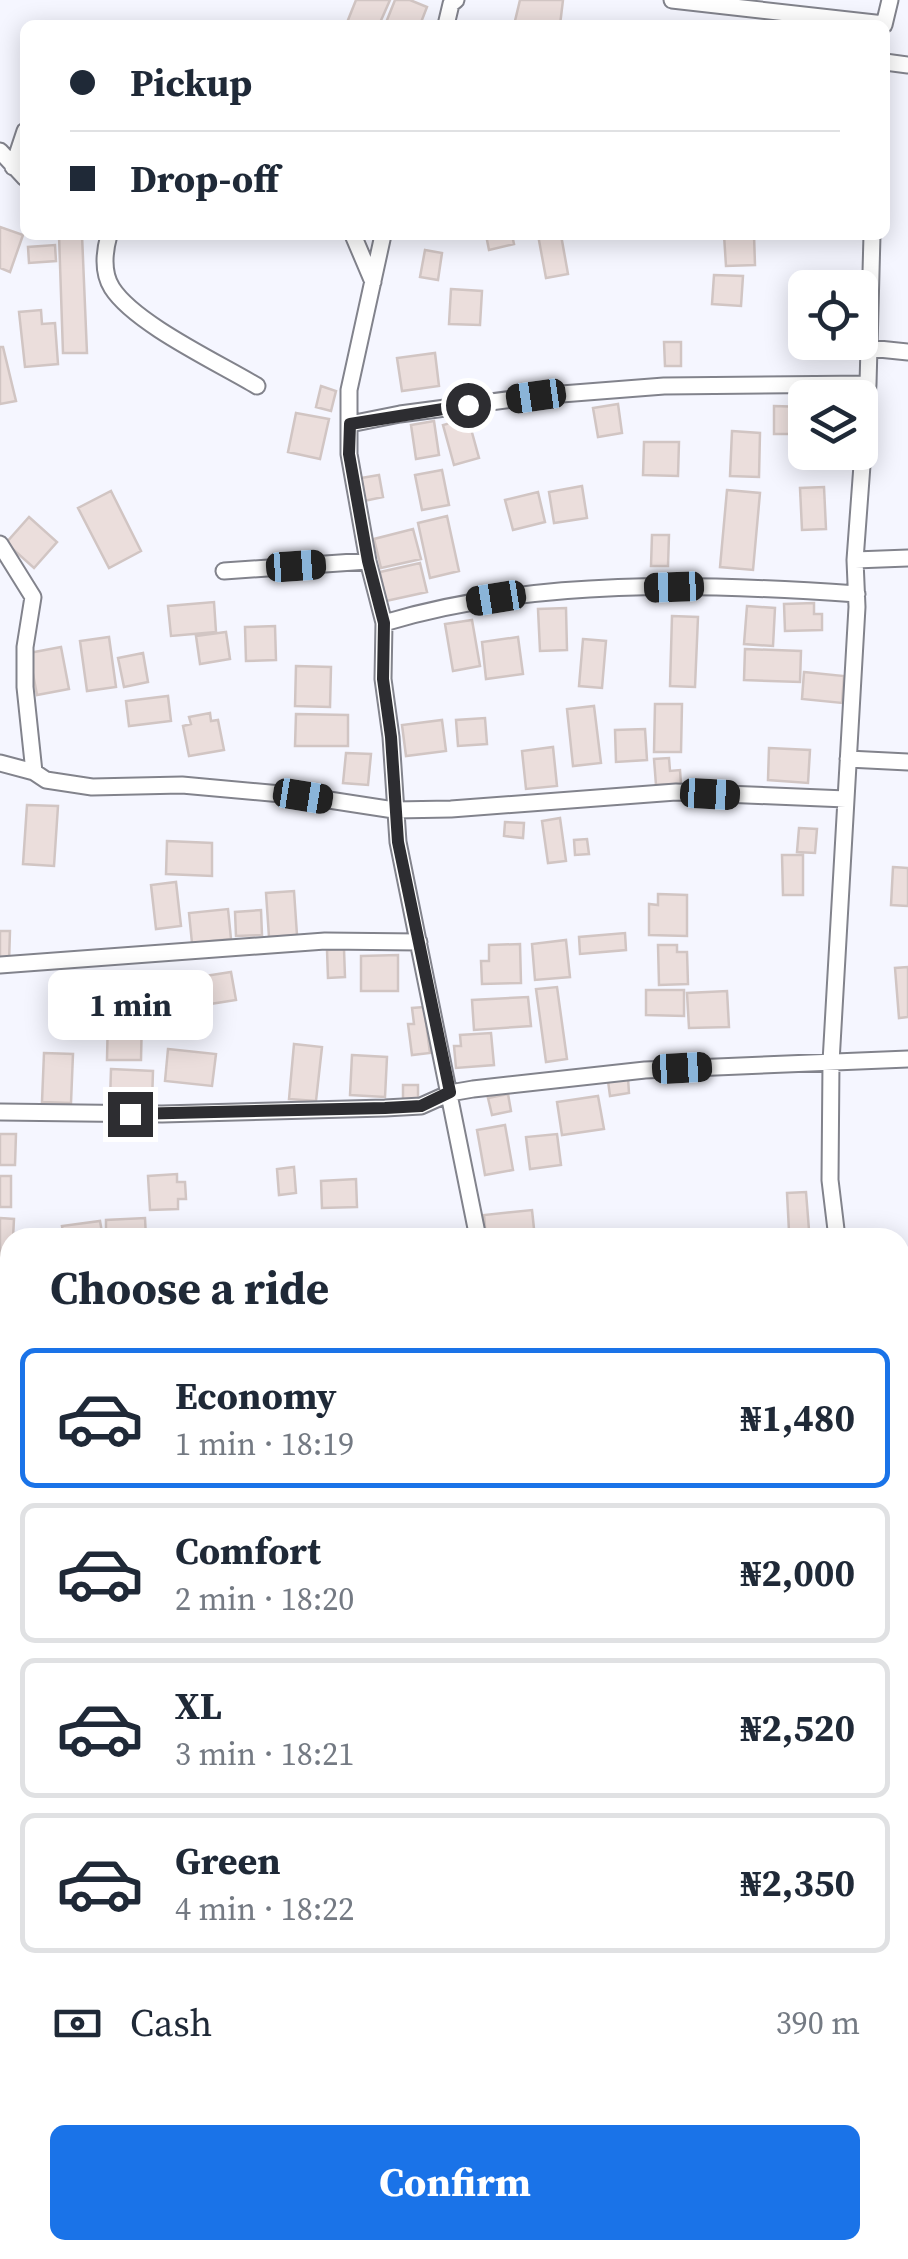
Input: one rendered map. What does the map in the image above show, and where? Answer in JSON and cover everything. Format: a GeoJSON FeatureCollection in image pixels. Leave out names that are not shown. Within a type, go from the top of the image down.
{"type":"FeatureCollection","features":[{"type":"Feature","properties":{"kind":"street"},"geometry":{"type":"LineString","coordinates":[[672,0],[849,20]]}},
{"type":"Feature","properties":{"kind":"street"},"geometry":{"type":"LineString","coordinates":[[0,151],[19,172]]}},
{"type":"Feature","properties":{"kind":"street"},"geometry":{"type":"LineString","coordinates":[[108,240],[103,255],[110,285],[128,308],[257,386]]}},
{"type":"Feature","properties":{"kind":"street"},"geometry":{"type":"LineString","coordinates":[[355,240],[373,282]]}},
{"type":"Feature","properties":{"kind":"street"},"geometry":{"type":"LineString","coordinates":[[382,240],[350,390],[349,454],[368,561],[384,623],[383,679],[398,842],[476,1228]]}},
{"type":"Feature","properties":{"kind":"street"},"geometry":{"type":"LineString","coordinates":[[871,270],[872,240]]}},
{"type":"Feature","properties":{"kind":"street"},"geometry":{"type":"LineString","coordinates":[[878,349],[908,352]]}},
{"type":"Feature","properties":{"kind":"street"},"geometry":{"type":"LineString","coordinates":[[350,424],[536,396],[664,386],[788,385]]}},
{"type":"Feature","properties":{"kind":"street"},"geometry":{"type":"LineString","coordinates":[[836,1228],[830,1180],[831,1062],[861,470]]}},
{"type":"Feature","properties":{"kind":"street"},"geometry":{"type":"LineString","coordinates":[[0,544],[33,597],[25,660],[34,772]]}},
{"type":"Feature","properties":{"kind":"street"},"geometry":{"type":"LineString","coordinates":[[854,560],[908,558]]}},
{"type":"Feature","properties":{"kind":"street"},"geometry":{"type":"LineString","coordinates":[[224,571],[368,561]]}},
{"type":"Feature","properties":{"kind":"street"},"geometry":{"type":"LineString","coordinates":[[384,623],[426,610],[496,598],[626,589],[735,586],[857,594]]}},
{"type":"Feature","properties":{"kind":"street"},"geometry":{"type":"LineString","coordinates":[[848,759],[908,762]]}},
{"type":"Feature","properties":{"kind":"street"},"geometry":{"type":"LineString","coordinates":[[0,762],[34,772],[46,780],[92,787],[182,785],[303,796],[394,810],[676,792],[846,800]]}},
{"type":"Feature","properties":{"kind":"street"},"geometry":{"type":"LineString","coordinates":[[0,966],[325,941],[418,942]]}},
{"type":"Feature","properties":{"kind":"street"},"geometry":{"type":"LineString","coordinates":[[0,1112],[162,1114],[421,1106],[450,1092],[645,1070],[908,1059]]}},
{"type":"Feature","properties":{"kind":"building"},"geometry":{"type":"Polygon","coordinates":[[[356,0],[390,0],[381,20],[348,20],[356,0]]]}},
{"type":"Feature","properties":{"kind":"building"},"geometry":{"type":"Polygon","coordinates":[[[395,0],[410,0],[427,7],[422,20],[387,20],[395,0]]]}},
{"type":"Feature","properties":{"kind":"building"},"geometry":{"type":"Polygon","coordinates":[[[520,0],[563,0],[561,20],[515,20],[520,0]]]}},
{"type":"Feature","properties":{"kind":"building"},"geometry":{"type":"Polygon","coordinates":[[[0,227],[20,234],[21,240],[10,272],[0,268],[0,227]]]}},
{"type":"Feature","properties":{"kind":"building"},"geometry":{"type":"Polygon","coordinates":[[[59,240],[82,240],[87,353],[63,353],[59,240]]]}},
{"type":"Feature","properties":{"kind":"building"},"geometry":{"type":"Polygon","coordinates":[[[487,240],[513,240],[514,244],[489,250],[487,240]]]}},
{"type":"Feature","properties":{"kind":"building"},"geometry":{"type":"Polygon","coordinates":[[[539,240],[562,240],[568,274],[546,278],[539,240]]]}},
{"type":"Feature","properties":{"kind":"building"},"geometry":{"type":"Polygon","coordinates":[[[724,240],[754,240],[755,265],[726,266],[724,240]]]}},
{"type":"Feature","properties":{"kind":"building"},"geometry":{"type":"Polygon","coordinates":[[[55,245],[56,261],[29,263],[28,247],[55,245]]]}},
{"type":"Feature","properties":{"kind":"building"},"geometry":{"type":"Polygon","coordinates":[[[425,250],[442,253],[438,280],[420,277],[425,250]]]}},
{"type":"Feature","properties":{"kind":"building"},"geometry":{"type":"Polygon","coordinates":[[[714,275],[743,276],[741,306],[712,304],[714,275]]]}},
{"type":"Feature","properties":{"kind":"building"},"geometry":{"type":"Polygon","coordinates":[[[451,289],[482,291],[480,325],[449,324],[451,289]]]}},
{"type":"Feature","properties":{"kind":"building"},"geometry":{"type":"Polygon","coordinates":[[[41,310],[42,324],[55,323],[58,364],[25,367],[19,312],[41,310]]]}},
{"type":"Feature","properties":{"kind":"building"},"geometry":{"type":"Polygon","coordinates":[[[664,342],[681,342],[681,366],[665,366],[664,342]]]}},
{"type":"Feature","properties":{"kind":"building"},"geometry":{"type":"Polygon","coordinates":[[[0,347],[16,401],[0,404],[0,347]]]}},
{"type":"Feature","properties":{"kind":"building"},"geometry":{"type":"Polygon","coordinates":[[[435,353],[439,386],[402,391],[397,358],[435,353]]]}},
{"type":"Feature","properties":{"kind":"building"},"geometry":{"type":"Polygon","coordinates":[[[321,386],[336,391],[331,411],[316,407],[321,386]]]}},
{"type":"Feature","properties":{"kind":"building"},"geometry":{"type":"Polygon","coordinates":[[[618,404],[622,433],[598,437],[593,408],[618,404]]]}},
{"type":"Feature","properties":{"kind":"building"},"geometry":{"type":"Polygon","coordinates":[[[774,406],[788,406],[788,434],[774,434],[774,406]]]}},
{"type":"Feature","properties":{"kind":"building"},"geometry":{"type":"Polygon","coordinates":[[[296,413],[329,419],[320,459],[288,452],[296,413]]]}},
{"type":"Feature","properties":{"kind":"building"},"geometry":{"type":"Polygon","coordinates":[[[468,418],[479,458],[454,465],[443,425],[468,418]]]}},
{"type":"Feature","properties":{"kind":"building"},"geometry":{"type":"Polygon","coordinates":[[[434,421],[439,455],[416,459],[411,425],[434,421]]]}},
{"type":"Feature","properties":{"kind":"building"},"geometry":{"type":"Polygon","coordinates":[[[732,431],[760,433],[759,477],[730,476],[732,431]]]}},
{"type":"Feature","properties":{"kind":"building"},"geometry":{"type":"Polygon","coordinates":[[[644,442],[679,442],[678,476],[643,475],[644,442]]]}},
{"type":"Feature","properties":{"kind":"building"},"geometry":{"type":"Polygon","coordinates":[[[442,470],[449,505],[422,510],[415,475],[442,470]]]}},
{"type":"Feature","properties":{"kind":"building"},"geometry":{"type":"Polygon","coordinates":[[[379,475],[383,497],[364,501],[361,478],[379,475]]]}},
{"type":"Feature","properties":{"kind":"building"},"geometry":{"type":"Polygon","coordinates":[[[582,486],[587,518],[554,523],[549,492],[582,486]]]}},
{"type":"Feature","properties":{"kind":"building"},"geometry":{"type":"Polygon","coordinates":[[[824,487],[826,529],[802,530],[800,488],[824,487]]]}},
{"type":"Feature","properties":{"kind":"building"},"geometry":{"type":"Polygon","coordinates":[[[727,490],[760,493],[753,570],[720,567],[727,490]]]}},
{"type":"Feature","properties":{"kind":"building"},"geometry":{"type":"Polygon","coordinates":[[[111,491],[141,551],[109,568],[78,508],[111,491]]]}},
{"type":"Feature","properties":{"kind":"building"},"geometry":{"type":"Polygon","coordinates":[[[538,492],[545,522],[513,530],[505,500],[538,492]]]}},
{"type":"Feature","properties":{"kind":"building"},"geometry":{"type":"Polygon","coordinates":[[[447,516],[459,571],[430,578],[418,523],[447,516]]]}},
{"type":"Feature","properties":{"kind":"building"},"geometry":{"type":"Polygon","coordinates":[[[29,517],[57,542],[34,568],[6,543],[29,517]]]}},
{"type":"Feature","properties":{"kind":"building"},"geometry":{"type":"Polygon","coordinates":[[[413,529],[421,559],[381,568],[374,539],[413,529]]]}},
{"type":"Feature","properties":{"kind":"building"},"geometry":{"type":"Polygon","coordinates":[[[652,535],[669,535],[668,566],[651,566],[652,535]]]}},
{"type":"Feature","properties":{"kind":"building"},"geometry":{"type":"Polygon","coordinates":[[[420,563],[427,592],[386,601],[380,572],[420,563]]]}},
{"type":"Feature","properties":{"kind":"building"},"geometry":{"type":"Polygon","coordinates":[[[214,602],[216,632],[171,636],[168,606],[214,602]]]}},
{"type":"Feature","properties":{"kind":"building"},"geometry":{"type":"Polygon","coordinates":[[[814,603],[814,614],[822,614],[822,630],[785,631],[784,604],[814,603]]]}},
{"type":"Feature","properties":{"kind":"building"},"geometry":{"type":"Polygon","coordinates":[[[747,606],[775,608],[773,646],[744,644],[747,606]]]}},
{"type":"Feature","properties":{"kind":"building"},"geometry":{"type":"Polygon","coordinates":[[[566,608],[567,650],[540,651],[538,609],[566,608]]]}},
{"type":"Feature","properties":{"kind":"building"},"geometry":{"type":"Polygon","coordinates":[[[672,616],[698,617],[695,687],[670,686],[672,616]]]}},
{"type":"Feature","properties":{"kind":"building"},"geometry":{"type":"Polygon","coordinates":[[[472,620],[480,666],[453,671],[445,624],[472,620]]]}},
{"type":"Feature","properties":{"kind":"building"},"geometry":{"type":"Polygon","coordinates":[[[275,626],[276,660],[246,661],[245,627],[275,626]]]}},
{"type":"Feature","properties":{"kind":"building"},"geometry":{"type":"Polygon","coordinates":[[[226,632],[230,659],[200,664],[196,636],[226,632]]]}},
{"type":"Feature","properties":{"kind":"building"},"geometry":{"type":"Polygon","coordinates":[[[109,637],[116,687],[87,691],[80,641],[109,637]]]}},
{"type":"Feature","properties":{"kind":"building"},"geometry":{"type":"Polygon","coordinates":[[[518,637],[523,674],[486,679],[482,642],[518,637]]]}},
{"type":"Feature","properties":{"kind":"building"},"geometry":{"type":"Polygon","coordinates":[[[583,639],[606,641],[602,688],[579,686],[583,639]]]}},
{"type":"Feature","properties":{"kind":"building"},"geometry":{"type":"Polygon","coordinates":[[[61,647],[69,689],[37,695],[29,653],[61,647]]]}},
{"type":"Feature","properties":{"kind":"building"},"geometry":{"type":"Polygon","coordinates":[[[745,649],[801,651],[800,682],[744,680],[745,649]]]}},
{"type":"Feature","properties":{"kind":"building"},"geometry":{"type":"Polygon","coordinates":[[[143,653],[148,682],[124,687],[118,658],[143,653]]]}},
{"type":"Feature","properties":{"kind":"building"},"geometry":{"type":"Polygon","coordinates":[[[296,666],[331,667],[330,707],[295,706],[296,666]]]}},
{"type":"Feature","properties":{"kind":"building"},"geometry":{"type":"Polygon","coordinates":[[[804,672],[844,676],[842,703],[802,699],[804,672]]]}},
{"type":"Feature","properties":{"kind":"building"},"geometry":{"type":"Polygon","coordinates":[[[168,696],[171,721],[129,726],[126,701],[168,696]]]}},
{"type":"Feature","properties":{"kind":"building"},"geometry":{"type":"Polygon","coordinates":[[[655,704],[682,704],[681,752],[654,752],[655,704]]]}},
{"type":"Feature","properties":{"kind":"building"},"geometry":{"type":"Polygon","coordinates":[[[594,706],[601,763],[573,766],[567,709],[594,706]]]}},
{"type":"Feature","properties":{"kind":"building"},"geometry":{"type":"Polygon","coordinates":[[[210,713],[211,721],[218,720],[224,750],[189,756],[183,726],[191,724],[189,717],[210,713]]]}},
{"type":"Feature","properties":{"kind":"building"},"geometry":{"type":"Polygon","coordinates":[[[296,714],[348,715],[348,746],[295,746],[296,714]]]}},
{"type":"Feature","properties":{"kind":"building"},"geometry":{"type":"Polygon","coordinates":[[[485,718],[487,744],[458,746],[456,720],[485,718]]]}},
{"type":"Feature","properties":{"kind":"building"},"geometry":{"type":"Polygon","coordinates":[[[442,720],[446,751],[406,756],[402,725],[442,720]]]}},
{"type":"Feature","properties":{"kind":"building"},"geometry":{"type":"Polygon","coordinates":[[[645,729],[647,760],[616,762],[615,730],[645,729]]]}},
{"type":"Feature","properties":{"kind":"building"},"geometry":{"type":"Polygon","coordinates":[[[553,747],[557,786],[526,789],[522,751],[553,747]]]}},
{"type":"Feature","properties":{"kind":"building"},"geometry":{"type":"Polygon","coordinates":[[[769,748],[810,750],[808,783],[768,780],[769,748]]]}},
{"type":"Feature","properties":{"kind":"building"},"geometry":{"type":"Polygon","coordinates":[[[346,753],[371,754],[368,785],[343,783],[346,753]]]}},
{"type":"Feature","properties":{"kind":"building"},"geometry":{"type":"Polygon","coordinates":[[[669,758],[670,771],[680,770],[681,784],[656,785],[654,759],[669,758]]]}},
{"type":"Feature","properties":{"kind":"building"},"geometry":{"type":"Polygon","coordinates":[[[27,805],[58,806],[54,866],[23,864],[27,805]]]}},
{"type":"Feature","properties":{"kind":"building"},"geometry":{"type":"Polygon","coordinates":[[[560,818],[566,861],[548,863],[542,821],[560,818]]]}},
{"type":"Feature","properties":{"kind":"building"},"geometry":{"type":"Polygon","coordinates":[[[505,822],[524,823],[523,838],[504,836],[505,822]]]}},
{"type":"Feature","properties":{"kind":"building"},"geometry":{"type":"Polygon","coordinates":[[[799,828],[817,829],[815,853],[797,852],[799,828]]]}},
{"type":"Feature","properties":{"kind":"building"},"geometry":{"type":"Polygon","coordinates":[[[587,839],[589,854],[575,855],[574,840],[587,839]]]}},
{"type":"Feature","properties":{"kind":"building"},"geometry":{"type":"Polygon","coordinates":[[[167,841],[212,843],[212,876],[166,874],[167,841]]]}},
{"type":"Feature","properties":{"kind":"building"},"geometry":{"type":"Polygon","coordinates":[[[782,855],[803,855],[803,895],[783,895],[782,855]]]}},
{"type":"Feature","properties":{"kind":"building"},"geometry":{"type":"Polygon","coordinates":[[[893,867],[908,868],[908,906],[891,905],[893,867]]]}},
{"type":"Feature","properties":{"kind":"building"},"geometry":{"type":"Polygon","coordinates":[[[176,882],[181,926],[156,929],[151,885],[176,882]]]}},
{"type":"Feature","properties":{"kind":"building"},"geometry":{"type":"Polygon","coordinates":[[[294,891],[297,935],[269,937],[266,893],[294,891]]]}},
{"type":"Feature","properties":{"kind":"building"},"geometry":{"type":"Polygon","coordinates":[[[658,894],[687,895],[687,936],[649,935],[649,904],[658,905],[658,894]]]}},
{"type":"Feature","properties":{"kind":"building"},"geometry":{"type":"Polygon","coordinates":[[[228,909],[231,939],[192,943],[189,913],[228,909]]]}},
{"type":"Feature","properties":{"kind":"building"},"geometry":{"type":"Polygon","coordinates":[[[261,910],[262,935],[236,936],[235,912],[261,910]]]}},
{"type":"Feature","properties":{"kind":"building"},"geometry":{"type":"Polygon","coordinates":[[[0,931],[10,931],[9,962],[0,962],[0,931]]]}},
{"type":"Feature","properties":{"kind":"building"},"geometry":{"type":"Polygon","coordinates":[[[625,933],[626,950],[580,954],[579,937],[625,933]]]}},
{"type":"Feature","properties":{"kind":"building"},"geometry":{"type":"Polygon","coordinates":[[[566,940],[570,977],[535,980],[532,944],[566,940]]]}},
{"type":"Feature","properties":{"kind":"building"},"geometry":{"type":"Polygon","coordinates":[[[520,944],[521,983],[482,984],[481,961],[489,961],[489,945],[520,944]]]}},
{"type":"Feature","properties":{"kind":"building"},"geometry":{"type":"Polygon","coordinates":[[[658,945],[677,945],[677,952],[687,952],[688,984],[659,985],[658,945]]]}},
{"type":"Feature","properties":{"kind":"building"},"geometry":{"type":"Polygon","coordinates":[[[344,949],[345,977],[328,978],[327,950],[344,949]]]}},
{"type":"Feature","properties":{"kind":"building"},"geometry":{"type":"Polygon","coordinates":[[[398,955],[398,991],[361,991],[361,956],[398,955]]]}},
{"type":"Feature","properties":{"kind":"building"},"geometry":{"type":"Polygon","coordinates":[[[908,967],[908,1017],[899,1018],[895,968],[908,967]]]}},
{"type":"Feature","properties":{"kind":"building"},"geometry":{"type":"Polygon","coordinates":[[[231,972],[236,1000],[210,1004],[205,976],[231,972]]]}},
{"type":"Feature","properties":{"kind":"building"},"geometry":{"type":"Polygon","coordinates":[[[557,987],[567,1059],[546,1062],[536,989],[557,987]]]}},
{"type":"Feature","properties":{"kind":"building"},"geometry":{"type":"Polygon","coordinates":[[[646,990],[684,990],[684,1016],[646,1015],[646,990]]]}},
{"type":"Feature","properties":{"kind":"building"},"geometry":{"type":"Polygon","coordinates":[[[727,991],[729,1027],[689,1028],[687,993],[727,991]]]}},
{"type":"Feature","properties":{"kind":"building"},"geometry":{"type":"Polygon","coordinates":[[[528,997],[531,1026],[474,1030],[472,1000],[528,997]]]}},
{"type":"Feature","properties":{"kind":"building"},"geometry":{"type":"Polygon","coordinates":[[[424,1007],[430,1053],[412,1055],[408,1024],[414,1024],[412,1008],[424,1007]]]}},
{"type":"Feature","properties":{"kind":"building"},"geometry":{"type":"Polygon","coordinates":[[[108,1015],[142,1015],[141,1060],[107,1060],[108,1015]]]}},
{"type":"Feature","properties":{"kind":"building"},"geometry":{"type":"Polygon","coordinates":[[[491,1033],[494,1065],[456,1068],[454,1046],[461,1046],[460,1035],[491,1033]]]}},
{"type":"Feature","properties":{"kind":"building"},"geometry":{"type":"Polygon","coordinates":[[[294,1044],[322,1047],[316,1101],[289,1099],[294,1044]]]}},
{"type":"Feature","properties":{"kind":"building"},"geometry":{"type":"Polygon","coordinates":[[[168,1049],[216,1054],[212,1086],[165,1081],[168,1049]]]}},
{"type":"Feature","properties":{"kind":"building"},"geometry":{"type":"Polygon","coordinates":[[[44,1053],[73,1054],[71,1103],[42,1102],[44,1053]]]}},
{"type":"Feature","properties":{"kind":"building"},"geometry":{"type":"Polygon","coordinates":[[[352,1055],[387,1057],[385,1097],[350,1095],[352,1055]]]}},
{"type":"Feature","properties":{"kind":"building"},"geometry":{"type":"Polygon","coordinates":[[[111,1069],[153,1071],[152,1102],[110,1101],[111,1069]]]}},
{"type":"Feature","properties":{"kind":"building"},"geometry":{"type":"Polygon","coordinates":[[[628,1078],[629,1093],[610,1096],[608,1081],[628,1078]]]}},
{"type":"Feature","properties":{"kind":"building"},"geometry":{"type":"Polygon","coordinates":[[[403,1085],[418,1085],[418,1104],[403,1104],[403,1085]]]}},
{"type":"Feature","properties":{"kind":"building"},"geometry":{"type":"Polygon","coordinates":[[[508,1094],[511,1111],[492,1115],[488,1098],[508,1094]]]}},
{"type":"Feature","properties":{"kind":"building"},"geometry":{"type":"Polygon","coordinates":[[[598,1096],[604,1129],[562,1135],[557,1102],[598,1096]]]}},
{"type":"Feature","properties":{"kind":"building"},"geometry":{"type":"Polygon","coordinates":[[[505,1125],[513,1170],[485,1175],[477,1130],[505,1125]]]}},
{"type":"Feature","properties":{"kind":"building"},"geometry":{"type":"Polygon","coordinates":[[[0,1134],[16,1134],[15,1165],[0,1165],[0,1134]]]}},
{"type":"Feature","properties":{"kind":"building"},"geometry":{"type":"Polygon","coordinates":[[[557,1134],[561,1165],[530,1169],[526,1137],[557,1134]]]}},
{"type":"Feature","properties":{"kind":"building"},"geometry":{"type":"Polygon","coordinates":[[[294,1167],[296,1193],[279,1195],[277,1169],[294,1167]]]}},
{"type":"Feature","properties":{"kind":"building"},"geometry":{"type":"Polygon","coordinates":[[[177,1174],[177,1182],[185,1182],[186,1199],[178,1199],[178,1209],[150,1210],[148,1176],[177,1174]]]}},
{"type":"Feature","properties":{"kind":"building"},"geometry":{"type":"Polygon","coordinates":[[[0,1176],[11,1176],[11,1207],[0,1207],[0,1176]]]}},
{"type":"Feature","properties":{"kind":"building"},"geometry":{"type":"Polygon","coordinates":[[[356,1179],[357,1207],[322,1208],[321,1181],[356,1179]]]}},
{"type":"Feature","properties":{"kind":"building"},"geometry":{"type":"Polygon","coordinates":[[[806,1192],[809,1228],[789,1228],[787,1193],[806,1192]]]}},
{"type":"Feature","properties":{"kind":"building"},"geometry":{"type":"Polygon","coordinates":[[[532,1210],[534,1228],[485,1228],[484,1215],[532,1210]]]}},
{"type":"Feature","properties":{"kind":"building"},"geometry":{"type":"Polygon","coordinates":[[[0,1218],[14,1219],[14,1228],[0,1228],[0,1218]]]}},
{"type":"Feature","properties":{"kind":"building"},"geometry":{"type":"Polygon","coordinates":[[[145,1218],[146,1228],[106,1228],[106,1220],[145,1218]]]}},
{"type":"Feature","properties":{"kind":"building"},"geometry":{"type":"Polygon","coordinates":[[[100,1221],[101,1228],[62,1228],[100,1221]]]}},
{"type":"Feature","properties":{"kind":"route"},"geometry":{"type":"LineString","coordinates":[[130,1114],[421,1106],[450,1092],[398,842],[383,679],[384,623],[368,561],[349,454],[350,424],[468,405]]}}]}
